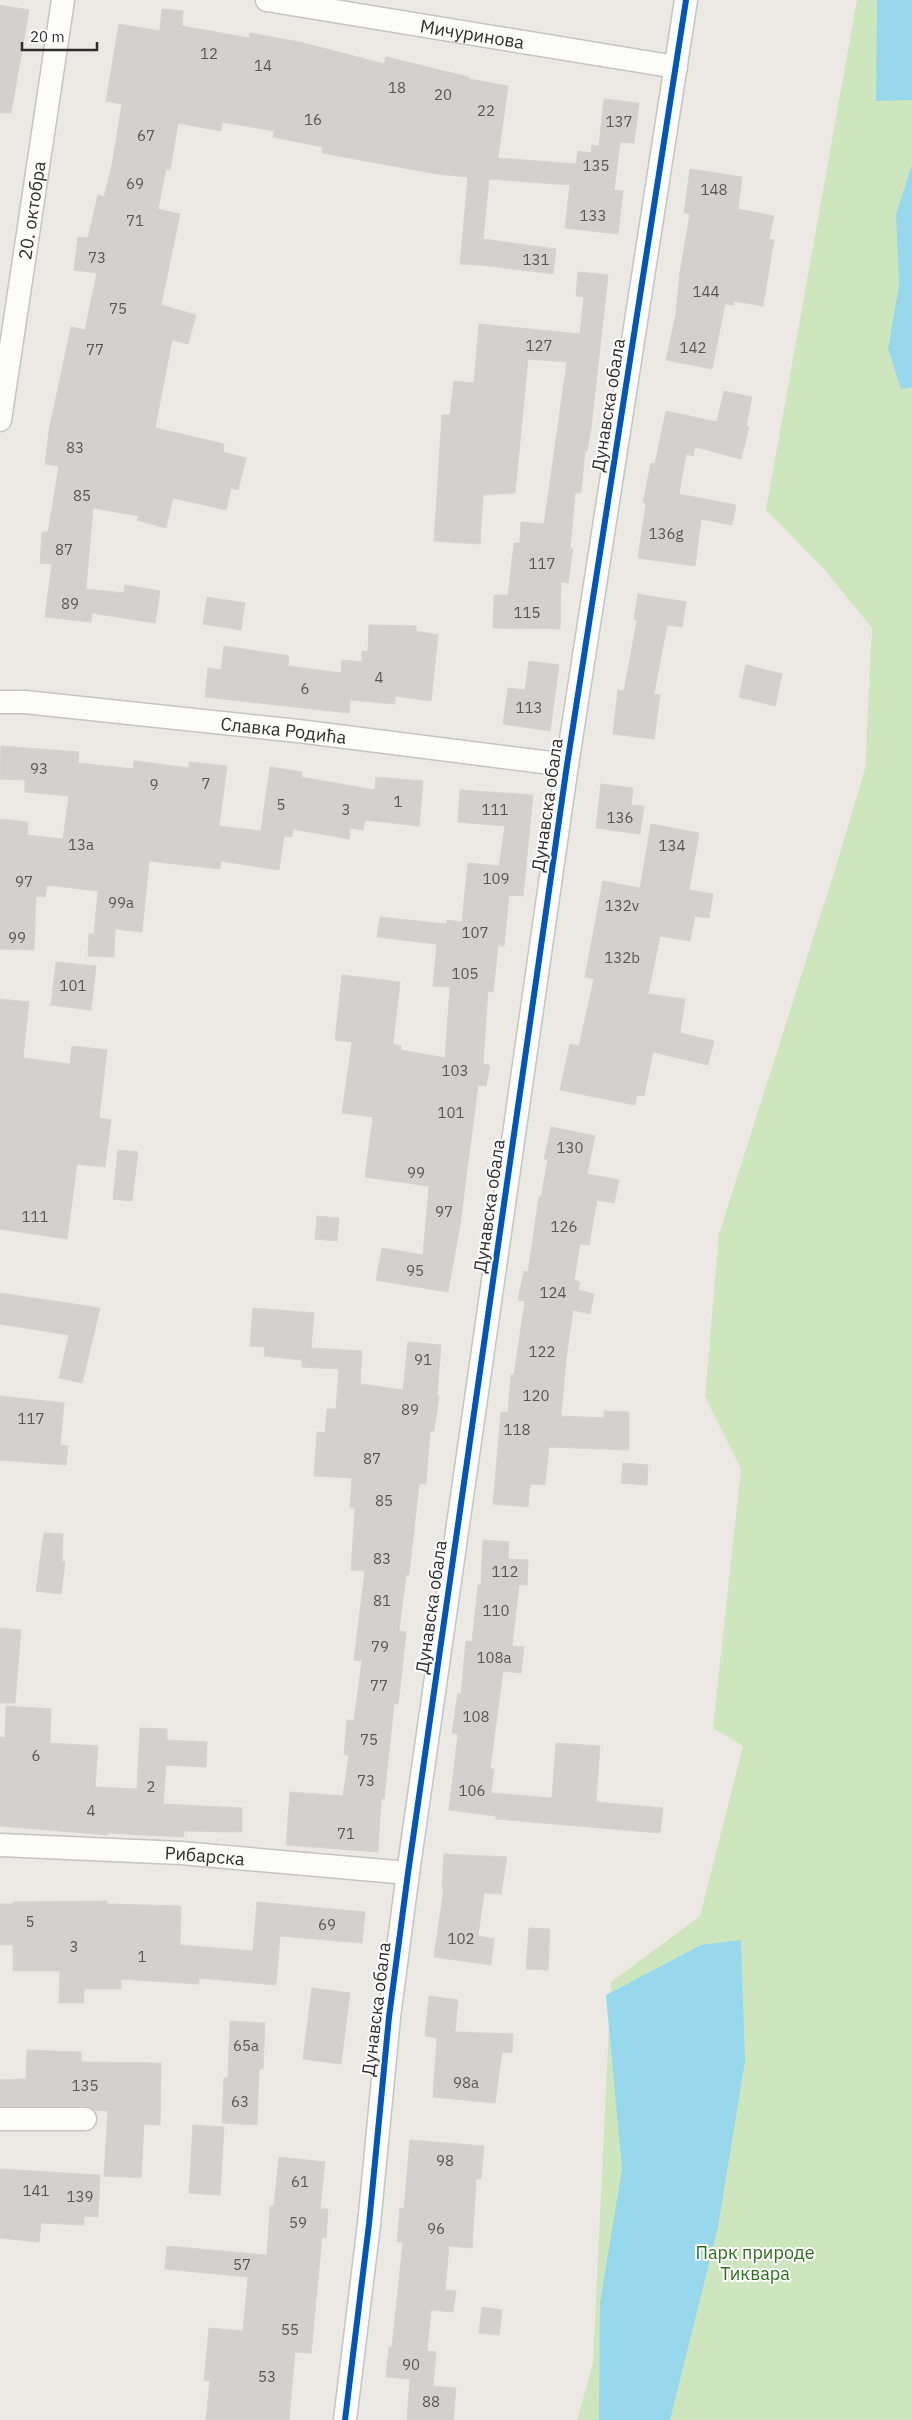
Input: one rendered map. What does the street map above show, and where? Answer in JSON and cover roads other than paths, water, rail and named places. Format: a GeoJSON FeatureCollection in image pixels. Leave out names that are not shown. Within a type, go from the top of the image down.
{"type":"FeatureCollection","features":[{"type":"Feature","properties":{"kind":"street","name":"20. октобра"},"geometry":{"type":"LineString","coordinates":[[0,420],[63,0]]}},
{"type":"Feature","properties":{"kind":"street","name":"Мичуринова"},"geometry":{"type":"LineString","coordinates":[[267,0],[676,67]]}},
{"type":"Feature","properties":{"kind":"street","name":"Дунавска обала"},"geometry":{"type":"LineString","coordinates":[[345,2420],[369,2224],[388,2017],[408,1872],[567,765],[686,0]]}},
{"type":"Feature","properties":{"kind":"street","name":"Славка Родића"},"geometry":{"type":"LineString","coordinates":[[0,702],[25,702],[298,731],[567,765]]}},
{"type":"Feature","properties":{"kind":"street","name":"Рибарска"},"geometry":{"type":"LineString","coordinates":[[0,1845],[181,1853],[408,1872]]}},
{"type":"Feature","properties":{"kind":"street"},"geometry":{"type":"LineString","coordinates":[[0,2120],[84,2119]]}},
{"type":"Feature","properties":{"kind":"water"},"geometry":{"type":"Polygon","coordinates":[[[877,0],[912,0],[912,100],[876,101],[877,0]]]}},
{"type":"Feature","properties":{"kind":"water"},"geometry":{"type":"Polygon","coordinates":[[[912,165],[912,387],[901,389],[888,349],[899,285],[896,214],[912,165]]]}},
{"type":"Feature","properties":{"kind":"water"},"geometry":{"type":"Polygon","coordinates":[[[741,1940],[745,2061],[718,2227],[670,2420],[599,2420],[600,2303],[622,2169],[606,1995],[701,1945],[741,1940]]]}},
{"type":"Feature","properties":{"kind":"park label","name":"Парк природе Тиквара"},"geometry":{"type":"Point","coordinates":[755,2262]}}]}
